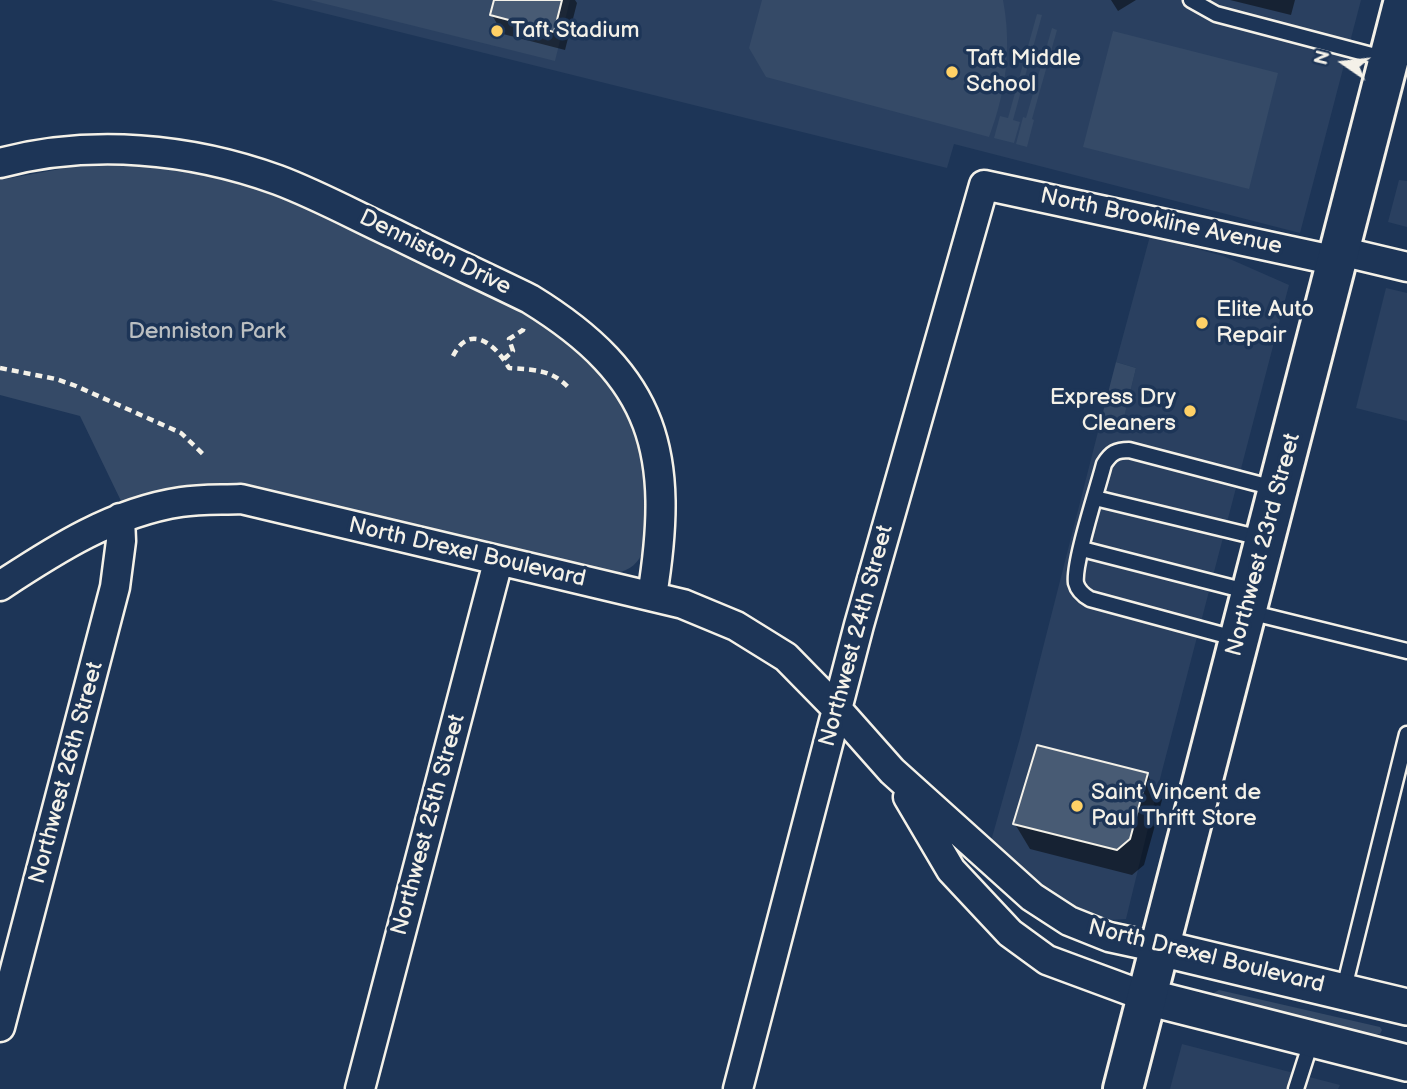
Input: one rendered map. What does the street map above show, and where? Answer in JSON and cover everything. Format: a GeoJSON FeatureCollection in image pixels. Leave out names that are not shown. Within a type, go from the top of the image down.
{"type":"FeatureCollection","features":[{"type":"Feature","properties":{"kind":"main road","name":"Northwest 23rd Street"},"geometry":{"type":"LineString","coordinates":[[1123,1089],[1404,0]]}},
{"type":"Feature","properties":{"kind":"street","name":"Denniston Drive"},"geometry":{"type":"LineString","coordinates":[[0,163],[67,152],[104,150],[169,154],[234,166],[297,188],[530,299],[551,312],[603,354],[617,369],[645,416],[658,458],[661,483],[659,539],[652,596]]}},
{"type":"Feature","properties":{"kind":"street","name":"North Brookline Avenue"},"geometry":{"type":"LineString","coordinates":[[984,185],[1339,256],[1407,267]]}},
{"type":"Feature","properties":{"kind":"street","name":"Northwest 24th Street"},"geometry":{"type":"LineString","coordinates":[[738,1089],[837,709],[984,185]]}},
{"type":"Feature","properties":{"kind":"street","name":"North Drexel Boulevard"},"geometry":{"type":"LineString","coordinates":[[0,586],[50,553],[120,518],[182,501],[241,499],[682,604],[736,626],[786,657],[892,771],[1032,897],[1069,921],[1099,933],[1407,1007]]}},
{"type":"Feature","properties":{"kind":"street","name":"Northwest 26th Street"},"geometry":{"type":"LineString","coordinates":[[0,1027],[115,587],[121,541],[120,518]]}},
{"type":"Feature","properties":{"kind":"street","name":"Northwest 25th Street"},"geometry":{"type":"LineString","coordinates":[[360,1089],[498,562]]}},
{"type":"Feature","properties":{"kind":"street","name":"North Drexel Boulevard"},"geometry":{"type":"LineString","coordinates":[[892,771],[951,870],[1010,933],[1047,960],[1147,997]]}},
{"type":"Feature","properties":{"kind":"street"},"geometry":{"type":"LineString","coordinates":[[1147,997],[1312,1039],[1406,1058]]}},
{"type":"Feature","properties":{"kind":"lane"},"geometry":{"type":"LineString","coordinates":[[1191,0],[1216,14],[1388,60]]}},
{"type":"Feature","properties":{"kind":"lane"},"geometry":{"type":"LineString","coordinates":[[1279,489],[1129,450],[1117,450],[1104,464],[1076,574],[1076,586],[1090,599],[1246,615],[1407,651]]}},
{"type":"Feature","properties":{"kind":"lane"},"geometry":{"type":"LineString","coordinates":[[1095,498],[1266,540]]}},
{"type":"Feature","properties":{"kind":"lane"},"geometry":{"type":"LineString","coordinates":[[1082,549],[1246,615]]}},
{"type":"Feature","properties":{"kind":"lane"},"geometry":{"type":"LineString","coordinates":[[1343,992],[1407,734]]}},
{"type":"Feature","properties":{"kind":"lane"},"geometry":{"type":"LineString","coordinates":[[1296,1089],[1312,1039]]}},
{"type":"Feature","properties":{"kind":"path"},"geometry":{"type":"LineString","coordinates":[[504,359],[513,351],[509,339],[523,330],[529,316],[530,299]]}},
{"type":"Feature","properties":{"kind":"path"},"geometry":{"type":"LineString","coordinates":[[453,356],[463,342],[473,338],[493,345],[509,368],[547,372],[560,378],[569,387]]}},
{"type":"Feature","properties":{"kind":"path"},"geometry":{"type":"LineString","coordinates":[[0,368],[56,379],[76,386],[181,433],[205,456]]}},
{"type":"Feature","properties":{"kind":"shaded area","name":"Taft Middle School"},"geometry":{"type":"Polygon","coordinates":[[[271,0],[1361,0],[1300,233],[954,144],[947,168],[271,0]]]}},
{"type":"Feature","properties":{"kind":"shaded area"},"geometry":{"type":"Polygon","coordinates":[[[1399,180],[1407,181],[1407,227],[1388,222],[1399,180]]]}},
{"type":"Feature","properties":{"kind":"shaded area"},"geometry":{"type":"Polygon","coordinates":[[[1150,236],[1223,256],[1289,285],[1126,919],[1110,920],[1051,893],[991,841],[1101,420],[1122,425],[1136,368],[1116,362],[1150,236]]]}},
{"type":"Feature","properties":{"kind":"shaded area"},"geometry":{"type":"Polygon","coordinates":[[[1386,288],[1407,293],[1407,421],[1356,408],[1386,288]]]}},
{"type":"Feature","properties":{"kind":"shaded area"},"geometry":{"type":"Polygon","coordinates":[[[1182,1044],[1340,1085],[1338,1089],[1170,1089],[1182,1044]]]}},
{"type":"Feature","properties":{"kind":"green space","name":"Taft Stadium"},"geometry":{"type":"Polygon","coordinates":[[[310,0],[570,0],[555,61],[310,0]]]}},
{"type":"Feature","properties":{"kind":"green space"},"geometry":{"type":"Polygon","coordinates":[[[762,0],[1003,0],[1007,35],[1006,70],[1000,103],[989,137],[766,77],[749,48],[762,0]]]}},
{"type":"Feature","properties":{"kind":"green space"},"geometry":{"type":"Polygon","coordinates":[[[1037,14],[1042,15],[1013,120],[1020,122],[1014,143],[994,138],[1000,116],[1008,118],[1037,14]]]}},
{"type":"Feature","properties":{"kind":"green space"},"geometry":{"type":"Polygon","coordinates":[[[1052,28],[1057,30],[1032,119],[1034,120],[1027,147],[1016,144],[1052,28]]]}},
{"type":"Feature","properties":{"kind":"green space"},"geometry":{"type":"Polygon","coordinates":[[[1113,31],[1278,73],[1249,189],[1083,147],[1113,31]]]}},
{"type":"Feature","properties":{"kind":"green space","name":"Denniston Park"},"geometry":{"type":"Polygon","coordinates":[[[132,165],[210,176],[281,197],[520,310],[569,341],[598,370],[611,388],[632,426],[639,447],[647,490],[647,512],[645,543],[639,559],[634,565],[614,574],[247,486],[216,485],[167,489],[122,503],[80,416],[0,395],[0,180],[71,167],[132,165]]]}},
{"type":"Feature","properties":{"kind":"green space"},"geometry":{"type":"Polygon","coordinates":[[[1116,362],[1136,368],[1122,426],[1101,420],[1116,362]]]}},
{"type":"Feature","properties":{"kind":"green space"},"geometry":{"type":"Polygon","coordinates":[[[1219,990],[1380,1027],[1382,1030],[1380,1034],[1361,1036],[1217,998],[1214,993],[1219,990]]]}},
{"type":"Feature","properties":{"kind":"building"},"geometry":{"type":"Polygon","coordinates":[[[494,0],[562,0],[554,32],[490,15],[494,0]]]}},
{"type":"Feature","properties":{"kind":"building"},"geometry":{"type":"Polygon","coordinates":[[[1037,745],[1148,773],[1130,839],[1117,850],[1013,824],[1037,745]]]}},
{"type":"Feature","properties":{"kind":"place","name":"Taft Stadium"},"geometry":{"type":"Point","coordinates":[497,31]}},
{"type":"Feature","properties":{"kind":"place","name":"Taft Middle School"},"geometry":{"type":"Point","coordinates":[952,72]}},
{"type":"Feature","properties":{"kind":"place","name":"Elite Auto Repair"},"geometry":{"type":"Point","coordinates":[1202,323]}},
{"type":"Feature","properties":{"kind":"place","name":"Express Dry Cleaners"},"geometry":{"type":"Point","coordinates":[1190,411]}},
{"type":"Feature","properties":{"kind":"place","name":"Saint Vincent de Paul Thrift Store"},"geometry":{"type":"Point","coordinates":[1077,806]}}]}
